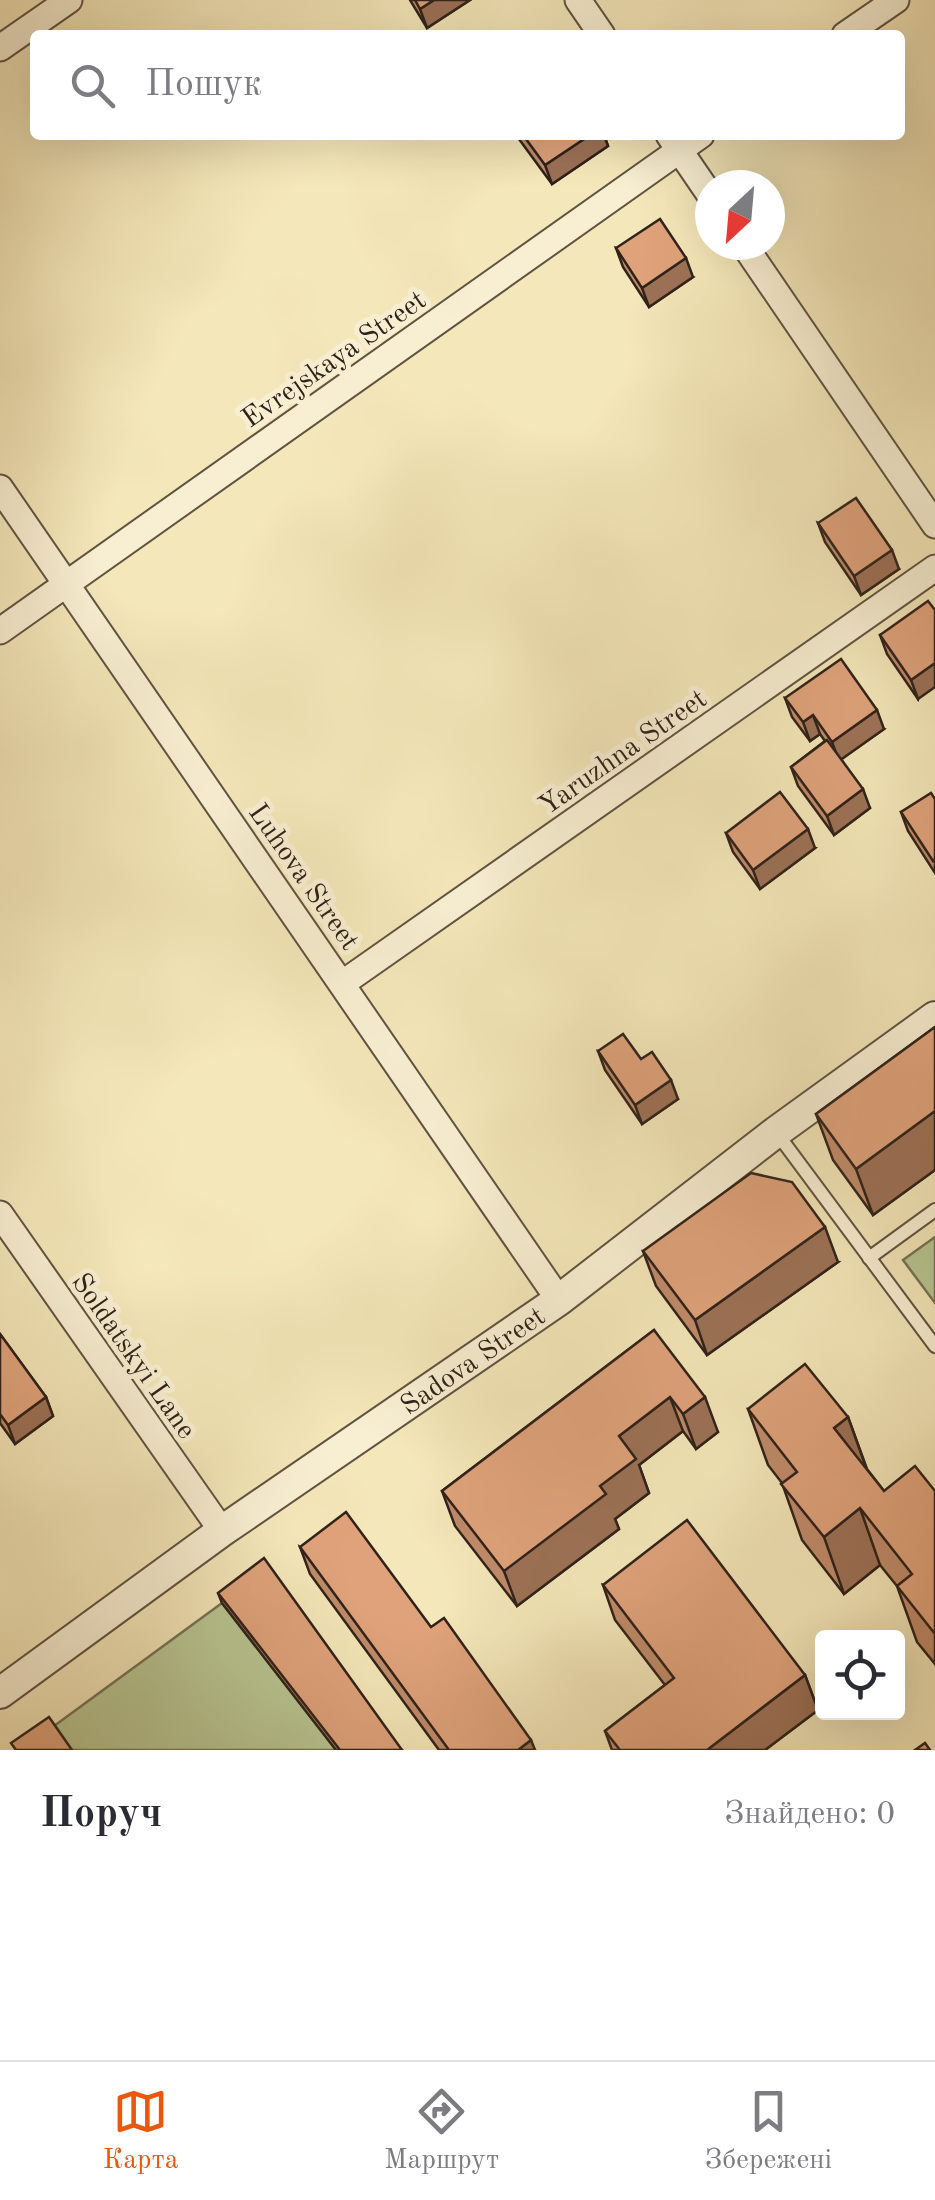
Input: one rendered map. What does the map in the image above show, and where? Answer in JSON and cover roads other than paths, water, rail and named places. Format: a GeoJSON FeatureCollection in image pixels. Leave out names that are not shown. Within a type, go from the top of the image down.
{"type":"FeatureCollection","features":[{"type":"Feature","properties":{"kind":"street"},"geometry":{"type":"LineString","coordinates":[[0,48],[69,0]]}},
{"type":"Feature","properties":{"kind":"street"},"geometry":{"type":"LineString","coordinates":[[578,0],[599,30]]}},
{"type":"Feature","properties":{"kind":"street"},"geometry":{"type":"LineString","coordinates":[[853,30],[896,0]]}},
{"type":"Feature","properties":{"kind":"street"},"geometry":{"type":"LineString","coordinates":[[683,140],[698,170]]}},
{"type":"Feature","properties":{"kind":"street","name":"Evrejskaya Street"},"geometry":{"type":"LineString","coordinates":[[0,631],[683,140]]}},
{"type":"Feature","properties":{"kind":"street"},"geometry":{"type":"LineString","coordinates":[[754,260],[935,526]]}},
{"type":"Feature","properties":{"kind":"street","name":"Luhova Street"},"geometry":{"type":"LineString","coordinates":[[0,488],[559,1300]]}},
{"type":"Feature","properties":{"kind":"street","name":"Yaruzhna Street"},"geometry":{"type":"LineString","coordinates":[[343,983],[935,568]]}},
{"type":"Feature","properties":{"kind":"street","name":"Sadova Street"},"geometry":{"type":"LineString","coordinates":[[0,1693],[222,1531],[559,1300],[776,1132],[935,1017]]}},
{"type":"Feature","properties":{"kind":"street","name":"Soldatskyi Lane"},"geometry":{"type":"LineString","coordinates":[[0,1214],[222,1531]]}},
{"type":"Feature","properties":{"kind":"lane"},"geometry":{"type":"LineString","coordinates":[[776,1132],[935,1346]]}},
{"type":"Feature","properties":{"kind":"lane"},"geometry":{"type":"LineString","coordinates":[[869,1258],[935,1210]]}}]}
